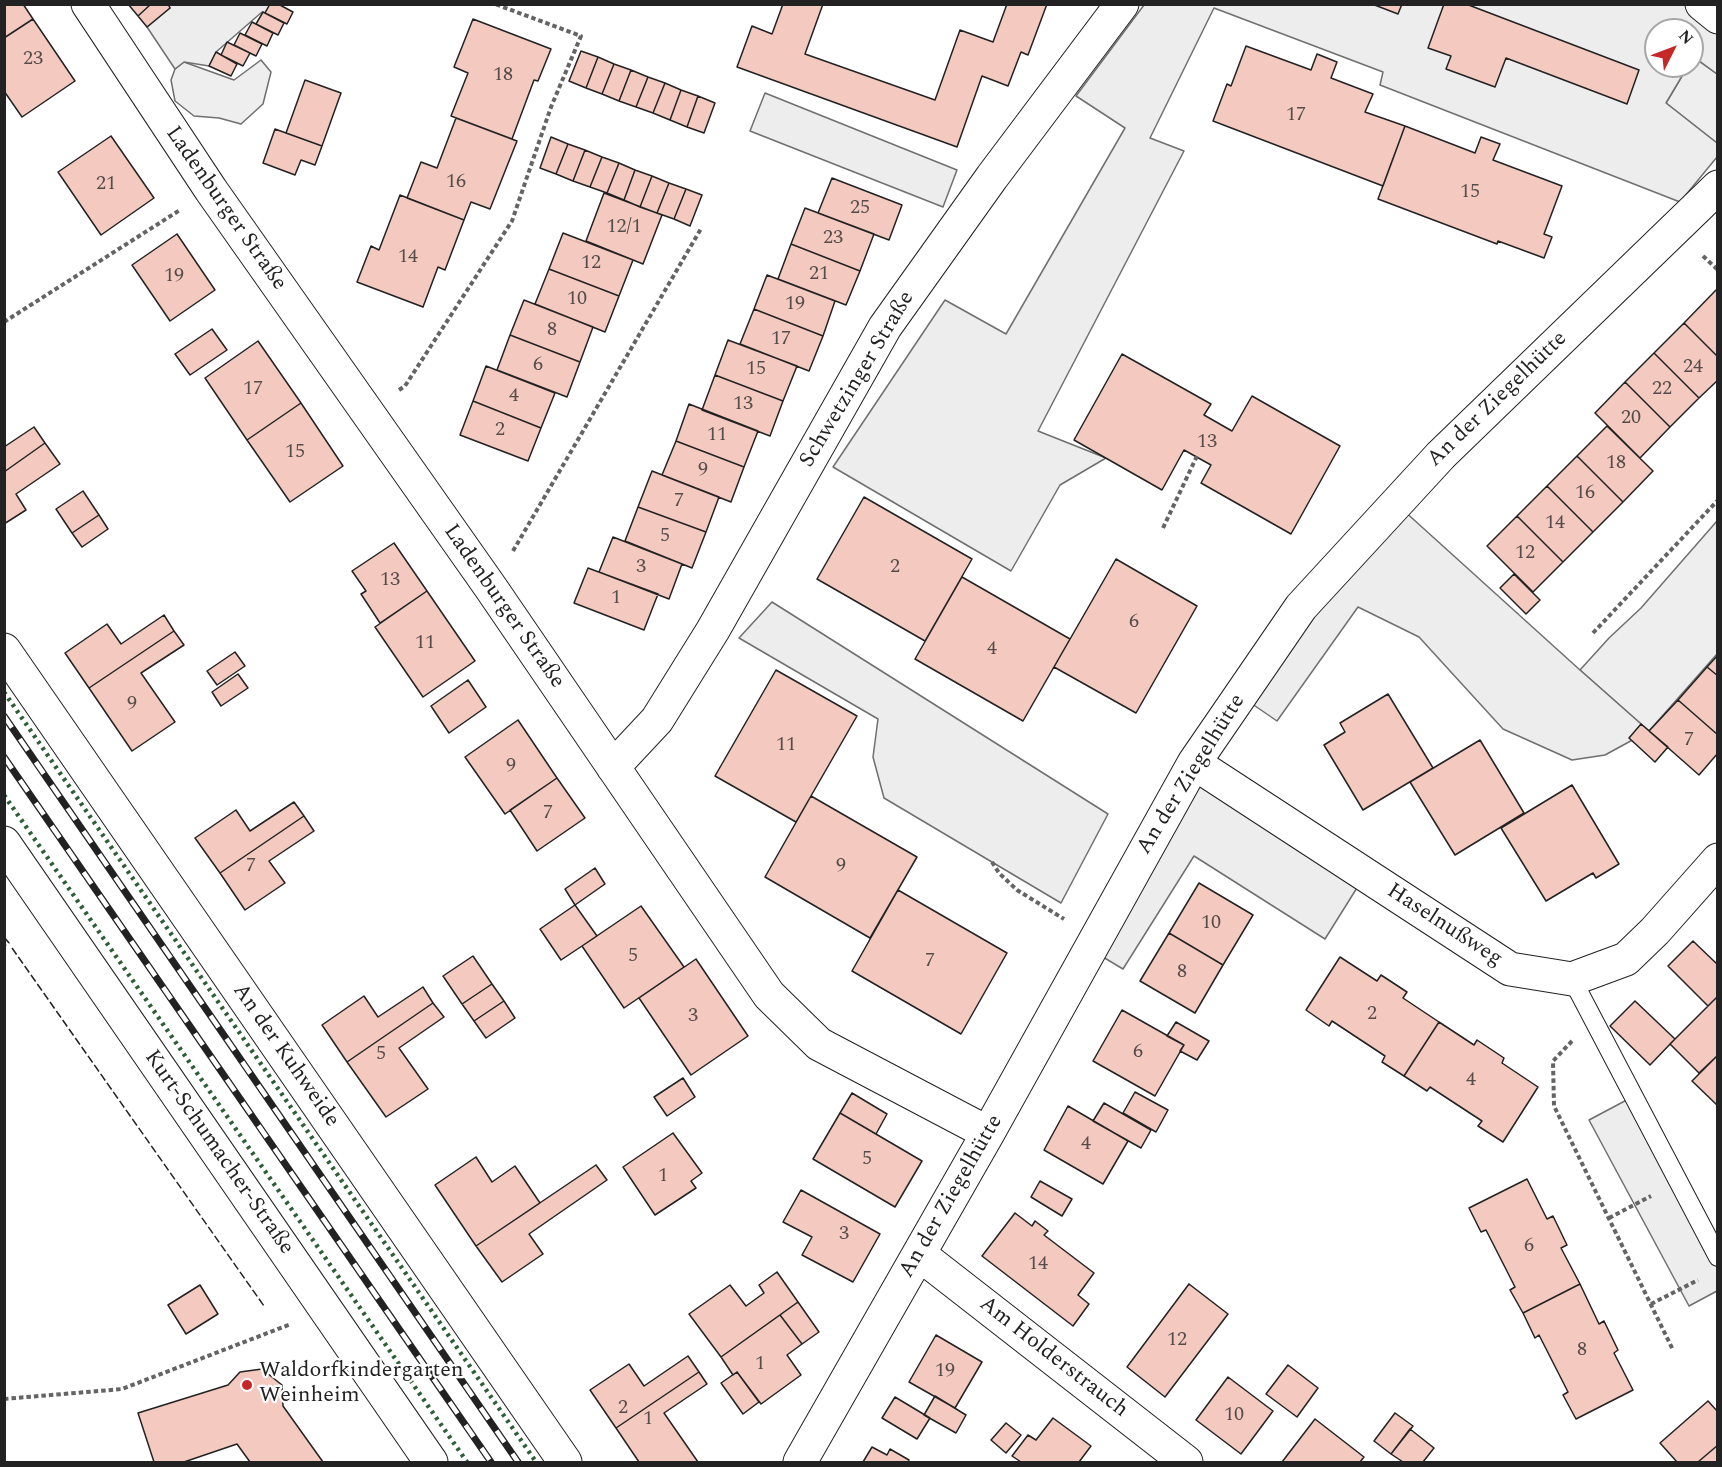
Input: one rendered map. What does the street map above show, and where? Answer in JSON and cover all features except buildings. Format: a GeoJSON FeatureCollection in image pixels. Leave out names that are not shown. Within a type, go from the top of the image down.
{"type":"FeatureCollection","features":[{"type":"Feature","properties":{"kind":"street","name":"Ladenburger Straße"},"geometry":{"type":"LineString","coordinates":[[88,4],[211,190],[492,588],[769,995],[819,1044],[988,1133]]}},
{"type":"Feature","properties":{"kind":"street","name":"Schwetzinger Straße"},"geometry":{"type":"LineString","coordinates":[[613,767],[657,720],[713,630],[885,327],[992,177],[1122,4]]}},
{"type":"Feature","properties":{"kind":"street"},"geometry":{"type":"LineString","coordinates":[[1702,4],[1718,17]]}},
{"type":"Feature","properties":{"kind":"street","name":"An der Ziegelhütte"},"geometry":{"type":"LineString","coordinates":[[800,1462],[988,1133],[1194,764],[1301,607],[1441,454],[1718,187]]}},
{"type":"Feature","properties":{"kind":"street","name":"An der Kuhweide"},"geometry":{"type":"LineString","coordinates":[[4,650],[565,1462]]}},
{"type":"Feature","properties":{"kind":"street","name":"Haselnußweg"},"geometry":{"type":"LineString","coordinates":[[1194,764],[1510,969],[1572,979],[1626,959],[1655,931],[1718,860]]}},
{"type":"Feature","properties":{"kind":"street","name":"Kurt-Schumacher-Straße"},"geometry":{"type":"LineString","coordinates":[[4,843],[431,1462]]}},
{"type":"Feature","properties":{"kind":"street","name":"Am Holderstrauch"},"geometry":{"type":"LineString","coordinates":[[919,1254],[1186,1462]]}},
{"type":"Feature","properties":{"kind":"lane"},"geometry":{"type":"LineString","coordinates":[[1572,979],[1718,1257]]}},
{"type":"Feature","properties":{"kind":"path"},"geometry":{"type":"LineString","coordinates":[[367,413],[405,386],[512,221],[551,107],[581,36],[495,4]]}},
{"type":"Feature","properties":{"kind":"path"},"geometry":{"type":"LineString","coordinates":[[4,322],[211,190]]}},
{"type":"Feature","properties":{"kind":"path"},"geometry":{"type":"LineString","coordinates":[[492,588],[702,227]]}},
{"type":"Feature","properties":{"kind":"path"},"geometry":{"type":"LineString","coordinates":[[1164,528],[1197,456]]}},
{"type":"Feature","properties":{"kind":"path"},"geometry":{"type":"LineString","coordinates":[[1593,633],[1718,500]]}},
{"type":"Feature","properties":{"kind":"path"},"geometry":{"type":"LineString","coordinates":[[992,862],[999,873],[1017,890],[1096,938]]}},
{"type":"Feature","properties":{"kind":"path"},"geometry":{"type":"LineString","coordinates":[[1593,1019],[1553,1061],[1554,1106],[1673,1350]]}},
{"type":"Feature","properties":{"kind":"path"},"geometry":{"type":"LineString","coordinates":[[1609,1218],[1678,1182]]}},
{"type":"Feature","properties":{"kind":"path"},"geometry":{"type":"LineString","coordinates":[[1652,1304],[1708,1275]]}},
{"type":"Feature","properties":{"kind":"path"},"geometry":{"type":"LineString","coordinates":[[4,1399],[122,1389],[327,1310]]}},
{"type":"Feature","properties":{"kind":"shaded area"},"geometry":{"type":"Polygon","coordinates":[[[1691,4],[1717,26],[1717,74],[1704,64],[1704,18],[1644,18],[1644,78],[1681,78],[1666,103],[1717,143],[1717,157],[1680,202],[1380,85],[1383,72],[1214,8],[1150,138],[1184,151],[1038,431],[1106,458],[1060,485],[1011,571],[833,467],[945,300],[1006,334],[1125,128],[1076,96],[1144,5],[1691,4]]]}},
{"type":"Feature","properties":{"kind":"shaded area"},"geometry":{"type":"Polygon","coordinates":[[[168,5],[270,5],[265,13],[262,12],[216,52],[209,66],[184,62],[175,69],[147,27],[170,8],[168,5]]]}},
{"type":"Feature","properties":{"kind":"shaded area"},"geometry":{"type":"Polygon","coordinates":[[[261,60],[271,72],[263,104],[241,124],[219,118],[194,116],[175,101],[171,80],[175,69],[184,62],[234,80],[261,60]]]}},
{"type":"Feature","properties":{"kind":"shaded area"},"geometry":{"type":"Polygon","coordinates":[[[1704,65],[1717,74],[1717,143],[1666,103],[1681,78],[1704,78],[1704,65]]]}},
{"type":"Feature","properties":{"kind":"shaded area"},"geometry":{"type":"Polygon","coordinates":[[[765,93],[957,170],[943,207],[750,131],[765,93]]]}},
{"type":"Feature","properties":{"kind":"shaded area"},"geometry":{"type":"Polygon","coordinates":[[[1402,509],[1649,731],[1605,755],[1572,760],[1503,729],[1419,637],[1358,607],[1277,721],[1242,697],[1402,509]]]}},
{"type":"Feature","properties":{"kind":"shaded area"},"geometry":{"type":"Polygon","coordinates":[[[1717,521],[1717,654],[1649,731],[1580,670],[1641,608],[1717,521]]]}},
{"type":"Feature","properties":{"kind":"shaded area"},"geometry":{"type":"Polygon","coordinates":[[[772,602],[1108,814],[1061,903],[884,798],[873,757],[878,719],[739,638],[772,602]]]}},
{"type":"Feature","properties":{"kind":"shaded area"},"geometry":{"type":"Polygon","coordinates":[[[1195,778],[1360,883],[1325,939],[1194,856],[1123,969],[1088,948],[1195,778]]]}},
{"type":"Feature","properties":{"kind":"shaded area"},"geometry":{"type":"Polygon","coordinates":[[[1638,1094],[1717,1242],[1717,1291],[1689,1306],[1589,1120],[1638,1094]]]}},
{"type":"Feature","properties":{"kind":"railway"},"geometry":{"type":"LineString","coordinates":[[4,716],[518,1462]]}},
{"type":"Feature","properties":{"kind":"railway"},"geometry":{"type":"LineString","coordinates":[[4,757],[491,1462]]}},
{"type":"Feature","properties":{"kind":"hedge"},"geometry":{"type":"LineString","coordinates":[[4,692],[536,1462]]}},
{"type":"Feature","properties":{"kind":"hedge"},"geometry":{"type":"LineString","coordinates":[[4,795],[467,1462]]}},
{"type":"Feature","properties":{"kind":"fence"},"geometry":{"type":"LineString","coordinates":[[4,937],[9,943],[4,946]]}},
{"type":"Feature","properties":{"kind":"fence"},"geometry":{"type":"LineString","coordinates":[[12,948],[264,1306]]}},
{"type":"Feature","properties":{"kind":"place","name":"Waldorfkindergarten Weinheim"},"geometry":{"type":"Point","coordinates":[247,1385]}}]}
